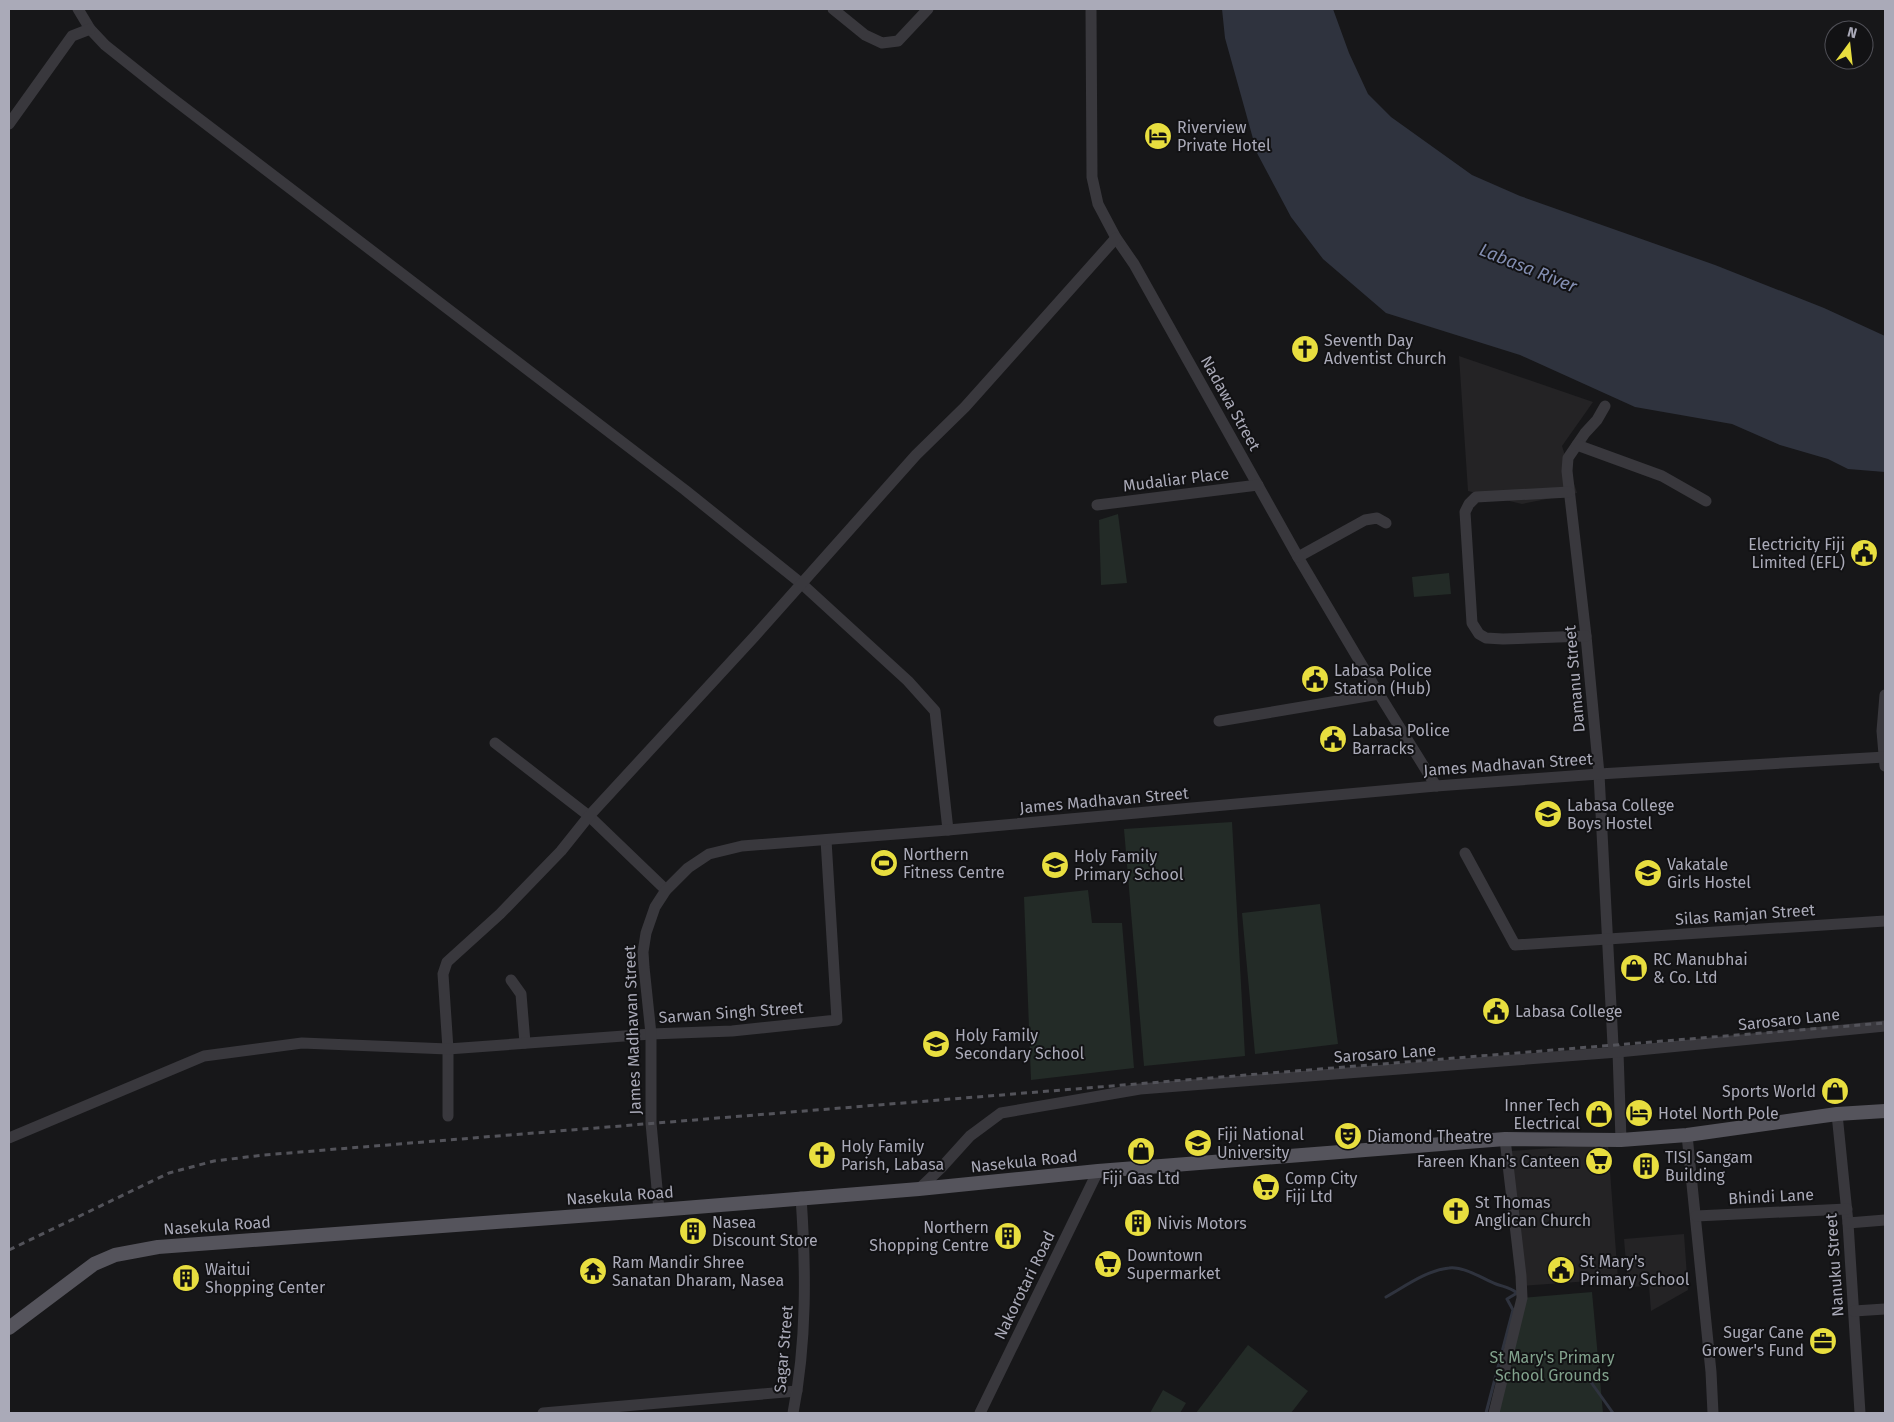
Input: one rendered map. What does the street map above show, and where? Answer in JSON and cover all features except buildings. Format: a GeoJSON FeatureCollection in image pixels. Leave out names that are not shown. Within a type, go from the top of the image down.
{"type":"FeatureCollection","features":[{"type":"Feature","properties":{"kind":"main road","name":"Nasekula Road"},"geometry":{"type":"LineString","coordinates":[[9,1328],[94,1264],[132,1251],[158,1246],[659,1210],[801,1197],[919,1189],[1098,1171],[1506,1139],[1621,1140],[1687,1135],[1837,1114],[1885,1111]]}},
{"type":"Feature","properties":{"kind":"street"},"geometry":{"type":"LineString","coordinates":[[78,9],[90,29],[105,45],[685,490],[802,584],[908,681],[935,710],[948,830]]}},
{"type":"Feature","properties":{"kind":"street"},"geometry":{"type":"LineString","coordinates":[[833,9],[865,35],[882,43],[898,41],[928,9]]}},
{"type":"Feature","properties":{"kind":"street","name":"Nadawa Street"},"geometry":{"type":"LineString","coordinates":[[1090,9],[1092,177],[1098,204],[1116,238],[1144,281],[1298,556],[1379,694],[1436,786]]}},
{"type":"Feature","properties":{"kind":"street"},"geometry":{"type":"LineString","coordinates":[[9,124],[72,36],[90,29]]}},
{"type":"Feature","properties":{"kind":"street"},"geometry":{"type":"LineString","coordinates":[[448,1116],[448,1050],[443,974],[447,962],[500,914],[561,851],[589,816],[802,584],[916,455],[964,407],[1116,238]]}},
{"type":"Feature","properties":{"kind":"street","name":"Damanu Street"},"geometry":{"type":"LineString","coordinates":[[1605,406],[1597,420],[1568,458],[1569,492],[1586,636],[1599,774],[1613,1045],[1618,1052],[1621,1140]]}},
{"type":"Feature","properties":{"kind":"street"},"geometry":{"type":"LineString","coordinates":[[1577,445],[1662,476],[1706,501]]}},
{"type":"Feature","properties":{"kind":"street","name":"Mudaliar Place"},"geometry":{"type":"LineString","coordinates":[[1098,505],[1258,485]]}},
{"type":"Feature","properties":{"kind":"street"},"geometry":{"type":"LineString","coordinates":[[1569,492],[1476,497],[1469,504],[1465,512],[1472,623],[1479,634],[1486,638],[1586,636]]}},
{"type":"Feature","properties":{"kind":"street"},"geometry":{"type":"LineString","coordinates":[[1298,556],[1365,520],[1377,518],[1386,523]]}},
{"type":"Feature","properties":{"kind":"street"},"geometry":{"type":"LineString","coordinates":[[1219,721],[1379,694]]}},
{"type":"Feature","properties":{"kind":"street"},"geometry":{"type":"LineString","coordinates":[[1885,695],[1882,731],[1885,766]]}},
{"type":"Feature","properties":{"kind":"street"},"geometry":{"type":"LineString","coordinates":[[496,743],[589,816],[666,890]]}},
{"type":"Feature","properties":{"kind":"street","name":"James Madhavan Street"},"geometry":{"type":"LineString","coordinates":[[659,1210],[651,1123],[651,1034],[643,952],[646,933],[655,907],[666,890],[688,868],[709,854],[742,846],[948,830],[1436,786],[1599,774],[1885,758]]}},
{"type":"Feature","properties":{"kind":"street","name":"Sarwan Singh Street"},"geometry":{"type":"LineString","coordinates":[[9,1138],[204,1056],[302,1043],[448,1050],[651,1034],[732,1032],[837,1020],[826,840]]}},
{"type":"Feature","properties":{"kind":"street","name":"Silas Ramjan Street"},"geometry":{"type":"LineString","coordinates":[[1465,852],[1515,945],[1885,921]]}},
{"type":"Feature","properties":{"kind":"street"},"geometry":{"type":"LineString","coordinates":[[511,980],[521,994],[525,1043]]}},
{"type":"Feature","properties":{"kind":"street","name":"Sarosaro Lane"},"geometry":{"type":"LineString","coordinates":[[919,1189],[970,1136],[1001,1113],[1140,1088],[1618,1052],[1885,1026]]}},
{"type":"Feature","properties":{"kind":"street","name":"Nanuku Street"},"geometry":{"type":"LineString","coordinates":[[1837,1114],[1847,1209],[1860,1413]]}},
{"type":"Feature","properties":{"kind":"street"},"geometry":{"type":"LineString","coordinates":[[1687,1135],[1711,1372],[1713,1413]]}},
{"type":"Feature","properties":{"kind":"street"},"geometry":{"type":"LineString","coordinates":[[1494,1413],[1522,1298],[1506,1139]]}},
{"type":"Feature","properties":{"kind":"street","name":"Nakorotari Road"},"geometry":{"type":"LineString","coordinates":[[980,1413],[1098,1171]]}},
{"type":"Feature","properties":{"kind":"street","name":"Sagar Street"},"geometry":{"type":"LineString","coordinates":[[793,1413],[797,1391],[804,1315],[805,1257],[801,1197]]}},
{"type":"Feature","properties":{"kind":"street","name":"Bhindi Lane"},"geometry":{"type":"LineString","coordinates":[[1696,1216],[1847,1209]]}},
{"type":"Feature","properties":{"kind":"street"},"geometry":{"type":"LineString","coordinates":[[1848,1223],[1885,1220]]}},
{"type":"Feature","properties":{"kind":"street"},"geometry":{"type":"LineString","coordinates":[[1854,1311],[1885,1309]]}},
{"type":"Feature","properties":{"kind":"street"},"geometry":{"type":"LineString","coordinates":[[543,1413],[797,1391]]}},
{"type":"Feature","properties":{"kind":"shaded area"},"geometry":{"type":"Polygon","coordinates":[[[1459,356],[1593,402],[1562,446],[1577,493],[1522,504],[1468,491],[1459,356]]]}},
{"type":"Feature","properties":{"kind":"shaded area"},"geometry":{"type":"Polygon","coordinates":[[[1608,1144],[1618,1279],[1522,1286],[1511,1151],[1608,1144]]]}},
{"type":"Feature","properties":{"kind":"shaded area"},"geometry":{"type":"Polygon","coordinates":[[[1684,1234],[1688,1290],[1651,1311],[1649,1286],[1628,1287],[1624,1239],[1684,1234]]]}},
{"type":"Feature","properties":{"kind":"green space"},"geometry":{"type":"Polygon","coordinates":[[[1118,514],[1127,583],[1101,585],[1099,520],[1118,514]]]}},
{"type":"Feature","properties":{"kind":"green space"},"geometry":{"type":"Polygon","coordinates":[[[1449,573],[1451,594],[1414,597],[1412,577],[1449,573]]]}},
{"type":"Feature","properties":{"kind":"green space"},"geometry":{"type":"Polygon","coordinates":[[[1232,822],[1245,1056],[1144,1066],[1124,829],[1232,822]]]}},
{"type":"Feature","properties":{"kind":"green space"},"geometry":{"type":"Polygon","coordinates":[[[1088,890],[1092,923],[1122,923],[1134,1068],[1031,1080],[1024,897],[1088,890]]]}},
{"type":"Feature","properties":{"kind":"green space"},"geometry":{"type":"Polygon","coordinates":[[[1320,904],[1338,1044],[1255,1054],[1242,913],[1320,904]]]}},
{"type":"Feature","properties":{"kind":"green space","name":"St Mary's Primary School Grounds"},"geometry":{"type":"Polygon","coordinates":[[[1592,1292],[1603,1413],[1492,1413],[1522,1298],[1592,1292]]]}},
{"type":"Feature","properties":{"kind":"green space"},"geometry":{"type":"Polygon","coordinates":[[[1248,1345],[1308,1391],[1291,1413],[1196,1413],[1248,1345]]]}},
{"type":"Feature","properties":{"kind":"green space"},"geometry":{"type":"Polygon","coordinates":[[[1163,1390],[1186,1403],[1180,1413],[1150,1413],[1163,1390]]]}},
{"type":"Feature","properties":{"kind":"water","name":"Labasa River"},"geometry":{"type":"Polygon","coordinates":[[[1222,9],[1333,9],[1349,53],[1368,94],[1391,117],[1472,175],[1520,196],[1715,265],[1824,308],[1885,336],[1885,472],[1848,469],[1828,459],[1780,445],[1732,424],[1635,407],[1520,355],[1386,313],[1323,259],[1291,217],[1257,153],[1225,38],[1222,9]]]}},
{"type":"Feature","properties":{"kind":"waterway"},"geometry":{"type":"LineString","coordinates":[[1386,1297],[1424,1275],[1449,1268],[1467,1271],[1517,1293],[1507,1299],[1513,1310],[1486,1413]]}},
{"type":"Feature","properties":{"kind":"waterway"},"geometry":{"type":"LineString","coordinates":[[1588,1378],[1613,1413]]}},
{"type":"Feature","properties":{"kind":"railway"},"geometry":{"type":"LineString","coordinates":[[9,1250],[169,1173],[214,1161],[264,1155],[1885,1023]]}},
{"type":"Feature","properties":{"kind":"place","name":"Riverview Private Hotel"},"geometry":{"type":"Point","coordinates":[1158,136]}},
{"type":"Feature","properties":{"kind":"place","name":"Seventh Day Adventist Church"},"geometry":{"type":"Point","coordinates":[1305,349]}},
{"type":"Feature","properties":{"kind":"place","name":"Electricity Fiji Limited (EFL)"},"geometry":{"type":"Point","coordinates":[1864,553]}},
{"type":"Feature","properties":{"kind":"place","name":"Labasa Police Station (Hub)"},"geometry":{"type":"Point","coordinates":[1315,679]}},
{"type":"Feature","properties":{"kind":"place","name":"Labasa Police Barracks"},"geometry":{"type":"Point","coordinates":[1333,739]}},
{"type":"Feature","properties":{"kind":"place","name":"Labasa College Boys Hostel"},"geometry":{"type":"Point","coordinates":[1548,814]}},
{"type":"Feature","properties":{"kind":"place","name":"Northern Fitness Centre"},"geometry":{"type":"Point","coordinates":[884,863]}},
{"type":"Feature","properties":{"kind":"place","name":"Holy Family Primary School"},"geometry":{"type":"Point","coordinates":[1055,865]}},
{"type":"Feature","properties":{"kind":"place","name":"Vakatale Girls Hostel"},"geometry":{"type":"Point","coordinates":[1648,873]}},
{"type":"Feature","properties":{"kind":"place","name":"RC Manubhai & Co. Ltd"},"geometry":{"type":"Point","coordinates":[1634,968]}},
{"type":"Feature","properties":{"kind":"place","name":"Labasa College"},"geometry":{"type":"Point","coordinates":[1496,1011]}},
{"type":"Feature","properties":{"kind":"place","name":"Holy Family Secondary School"},"geometry":{"type":"Point","coordinates":[936,1044]}},
{"type":"Feature","properties":{"kind":"place","name":"Sports World"},"geometry":{"type":"Point","coordinates":[1835,1091]}},
{"type":"Feature","properties":{"kind":"place","name":"Hotel North Pole"},"geometry":{"type":"Point","coordinates":[1639,1113]}},
{"type":"Feature","properties":{"kind":"place","name":"Inner Tech Electrical"},"geometry":{"type":"Point","coordinates":[1599,1114]}},
{"type":"Feature","properties":{"kind":"place","name":"Diamond Theatre"},"geometry":{"type":"Point","coordinates":[1348,1136]}},
{"type":"Feature","properties":{"kind":"place","name":"Fiji National University"},"geometry":{"type":"Point","coordinates":[1198,1143]}},
{"type":"Feature","properties":{"kind":"place","name":"Fiji Gas Ltd"},"geometry":{"type":"Point","coordinates":[1141,1151]}},
{"type":"Feature","properties":{"kind":"place","name":"Holy Family Parish, Labasa"},"geometry":{"type":"Point","coordinates":[822,1155]}},
{"type":"Feature","properties":{"kind":"place","name":"Fareen Khan's Canteen"},"geometry":{"type":"Point","coordinates":[1599,1161]}},
{"type":"Feature","properties":{"kind":"place","name":"TISI Sangam Building"},"geometry":{"type":"Point","coordinates":[1646,1166]}},
{"type":"Feature","properties":{"kind":"place","name":"Comp City Fiji Ltd"},"geometry":{"type":"Point","coordinates":[1266,1187]}},
{"type":"Feature","properties":{"kind":"place","name":"St Thomas Anglican Church"},"geometry":{"type":"Point","coordinates":[1456,1211]}},
{"type":"Feature","properties":{"kind":"place","name":"Nivis Motors"},"geometry":{"type":"Point","coordinates":[1138,1223]}},
{"type":"Feature","properties":{"kind":"place","name":"Nasea Discount Store"},"geometry":{"type":"Point","coordinates":[693,1231]}},
{"type":"Feature","properties":{"kind":"place","name":"Northern Shopping Centre"},"geometry":{"type":"Point","coordinates":[1008,1236]}},
{"type":"Feature","properties":{"kind":"place","name":"Downtown Supermarket"},"geometry":{"type":"Point","coordinates":[1108,1264]}},
{"type":"Feature","properties":{"kind":"place","name":"St Mary's Primary School"},"geometry":{"type":"Point","coordinates":[1561,1270]}},
{"type":"Feature","properties":{"kind":"place","name":"Ram Mandir Shree Sanatan Dharam, Nasea"},"geometry":{"type":"Point","coordinates":[593,1271]}},
{"type":"Feature","properties":{"kind":"place","name":"Waitui Shopping Center"},"geometry":{"type":"Point","coordinates":[186,1278]}},
{"type":"Feature","properties":{"kind":"place","name":"Sugar Cane Grower's Fund"},"geometry":{"type":"Point","coordinates":[1823,1341]}}]}
